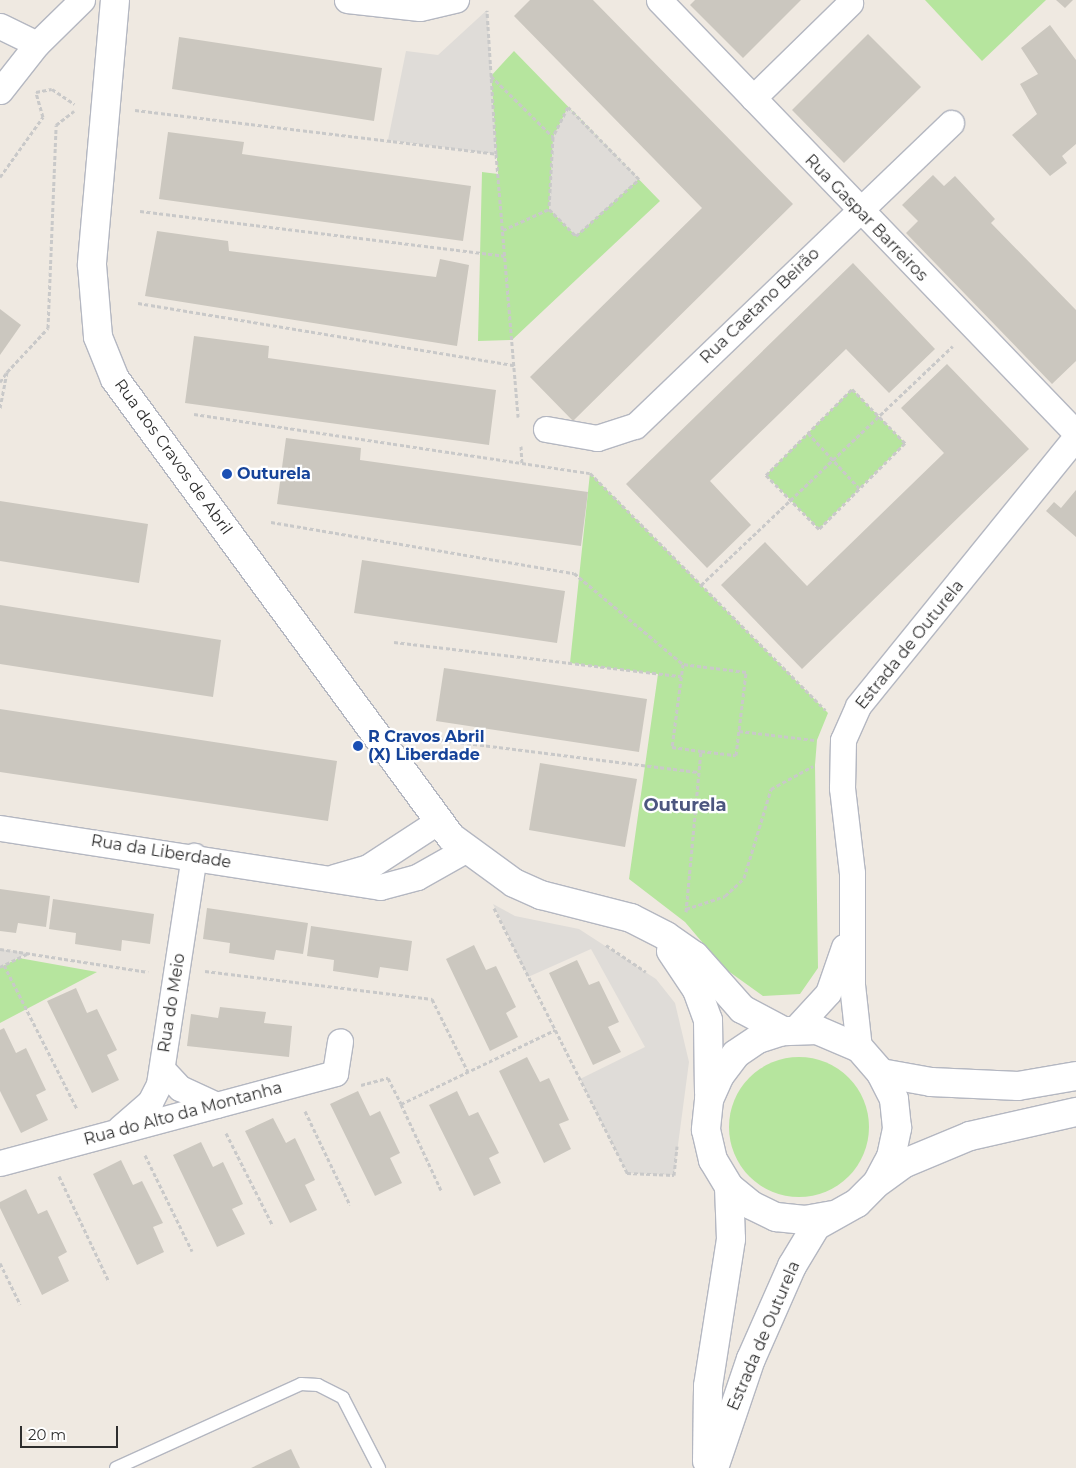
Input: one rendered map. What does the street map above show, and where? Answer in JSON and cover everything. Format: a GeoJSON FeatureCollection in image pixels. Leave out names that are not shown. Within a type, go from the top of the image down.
{"type":"FeatureCollection","features":[{"type":"Feature","properties":{"kind":"street"},"geometry":{"type":"LineString","coordinates":[[0,91],[37,44],[82,0]]}},
{"type":"Feature","properties":{"kind":"street","name":"Rua dos Cravos de Abril"},"geometry":{"type":"LineString","coordinates":[[115,0],[92,266],[98,337],[109,366],[440,820]]}},
{"type":"Feature","properties":{"kind":"street"},"geometry":{"type":"LineString","coordinates":[[347,0],[420,8],[456,0]]}},
{"type":"Feature","properties":{"kind":"street","name":"Rua Gaspar Barreiros"},"geometry":{"type":"LineString","coordinates":[[668,3],[859,212],[1076,433]]}},
{"type":"Feature","properties":{"kind":"street"},"geometry":{"type":"LineString","coordinates":[[753,98],[850,3]]}},
{"type":"Feature","properties":{"kind":"street"},"geometry":{"type":"LineString","coordinates":[[0,26],[37,44]]}},
{"type":"Feature","properties":{"kind":"street","name":"Rua Caetano Beirão"},"geometry":{"type":"LineString","coordinates":[[546,429],[597,438],[635,426],[951,122]]}},
{"type":"Feature","properties":{"kind":"street","name":"Estrada de Outurela"},"geometry":{"type":"LineString","coordinates":[[859,1048],[852,984],[851,918],[841,764],[849,722],[1076,437]]}},
{"type":"Feature","properties":{"kind":"street"},"geometry":{"type":"LineString","coordinates":[[440,820],[465,850],[493,871],[541,895],[632,918],[695,956],[742,1009],[789,1030]]}},
{"type":"Feature","properties":{"kind":"street","name":"Rua da Liberdade"},"geometry":{"type":"LineString","coordinates":[[322,879],[368,867],[440,820]]}},
{"type":"Feature","properties":{"kind":"street","name":"Rua da Liberdade"},"geometry":{"type":"LineString","coordinates":[[0,828],[194,856],[322,879],[380,887],[400,884],[465,850]]}},
{"type":"Feature","properties":{"kind":"street","name":"Rua do Meio"},"geometry":{"type":"LineString","coordinates":[[115,1133],[150,1102],[162,1069],[194,856]]}},
{"type":"Feature","properties":{"kind":"street"},"geometry":{"type":"LineString","coordinates":[[632,918],[682,963],[697,990],[709,1028],[709,1100]]}},
{"type":"Feature","properties":{"kind":"street","name":"Estrada de Outurela"},"geometry":{"type":"LineString","coordinates":[[789,1030],[835,978],[851,918]]}},
{"type":"Feature","properties":{"kind":"street","name":"Estrada de Outurela"},"geometry":{"type":"LineString","coordinates":[[714,1468],[750,1359],[792,1266],[816,1226],[857,1202],[877,1183],[891,1157],[897,1128],[894,1099],[881,1072],[859,1048],[832,1034],[789,1030],[758,1039],[736,1054],[720,1075],[709,1100],[706,1130],[713,1160],[729,1187],[751,1206],[776,1217],[804,1220],[832,1215]]}},
{"type":"Feature","properties":{"kind":"street","name":"Rua do Alto da Montanha"},"geometry":{"type":"LineString","coordinates":[[0,1163],[115,1133],[218,1114],[335,1073],[340,1041]]}},
{"type":"Feature","properties":{"kind":"street"},"geometry":{"type":"LineString","coordinates":[[162,1069],[180,1088],[218,1114]]}},
{"type":"Feature","properties":{"kind":"street"},"geometry":{"type":"LineString","coordinates":[[881,1072],[931,1082],[1018,1086],[1076,1076]]}},
{"type":"Feature","properties":{"kind":"street"},"geometry":{"type":"LineString","coordinates":[[877,1183],[905,1163],[970,1136],[1076,1112]]}},
{"type":"Feature","properties":{"kind":"street","name":"Estrada de Outurela"},"geometry":{"type":"LineString","coordinates":[[707,1468],[708,1386],[731,1239],[729,1187]]}},
{"type":"Feature","properties":{"kind":"lane"},"geometry":{"type":"LineString","coordinates":[[116,1468],[301,1384],[318,1385],[343,1398],[379,1468]]}},
{"type":"Feature","properties":{"kind":"path"},"geometry":{"type":"LineString","coordinates":[[487,10],[496,154],[519,424]]}},
{"type":"Feature","properties":{"kind":"path"},"geometry":{"type":"LineString","coordinates":[[491,76],[553,137]]}},
{"type":"Feature","properties":{"kind":"path"},"geometry":{"type":"LineString","coordinates":[[0,177],[43,117],[36,92],[52,89],[69,96],[77,108],[56,125],[48,328],[0,382]]}},
{"type":"Feature","properties":{"kind":"path"},"geometry":{"type":"LineString","coordinates":[[568,107],[639,179],[576,236],[549,209],[553,137],[568,107]]}},
{"type":"Feature","properties":{"kind":"path"},"geometry":{"type":"LineString","coordinates":[[106,110],[159,110],[496,154]]}},
{"type":"Feature","properties":{"kind":"path"},"geometry":{"type":"LineString","coordinates":[[503,230],[549,209]]}},
{"type":"Feature","properties":{"kind":"path"},"geometry":{"type":"LineString","coordinates":[[140,211],[504,256]]}},
{"type":"Feature","properties":{"kind":"path"},"geometry":{"type":"LineString","coordinates":[[138,304],[514,365]]}},
{"type":"Feature","properties":{"kind":"path"},"geometry":{"type":"LineString","coordinates":[[701,585],[954,346]]}},
{"type":"Feature","properties":{"kind":"path"},"geometry":{"type":"LineString","coordinates":[[0,409],[7,372]]}},
{"type":"Feature","properties":{"kind":"path"},"geometry":{"type":"LineString","coordinates":[[852,389],[879,416],[905,443],[819,529],[766,475],[852,389]]}},
{"type":"Feature","properties":{"kind":"path"},"geometry":{"type":"LineString","coordinates":[[194,414],[590,473],[828,713]]}},
{"type":"Feature","properties":{"kind":"path"},"geometry":{"type":"LineString","coordinates":[[808,433],[860,488]]}},
{"type":"Feature","properties":{"kind":"path"},"geometry":{"type":"LineString","coordinates":[[521,443],[522,463]]}},
{"type":"Feature","properties":{"kind":"path"},"geometry":{"type":"LineString","coordinates":[[271,522],[574,573],[682,664],[746,672],[736,755],[672,747],[682,664]]}},
{"type":"Feature","properties":{"kind":"path"},"geometry":{"type":"LineString","coordinates":[[394,642],[681,676]]}},
{"type":"Feature","properties":{"kind":"path"},"geometry":{"type":"LineString","coordinates":[[739,731],[817,740]]}},
{"type":"Feature","properties":{"kind":"path"},"geometry":{"type":"LineString","coordinates":[[816,748],[821,731]]}},
{"type":"Feature","properties":{"kind":"path"},"geometry":{"type":"LineString","coordinates":[[441,740],[698,772]]}},
{"type":"Feature","properties":{"kind":"path"},"geometry":{"type":"LineString","coordinates":[[685,922],[701,750]]}},
{"type":"Feature","properties":{"kind":"path"},"geometry":{"type":"LineString","coordinates":[[686,909],[725,896],[744,878],[771,789],[815,765],[816,757]]}},
{"type":"Feature","properties":{"kind":"path"},"geometry":{"type":"LineString","coordinates":[[500,908],[492,904],[627,1173],[674,1175]]}},
{"type":"Feature","properties":{"kind":"path"},"geometry":{"type":"LineString","coordinates":[[602,942],[650,974]]}},
{"type":"Feature","properties":{"kind":"path"},"geometry":{"type":"LineString","coordinates":[[0,949],[176,976]]}},
{"type":"Feature","properties":{"kind":"path"},"geometry":{"type":"LineString","coordinates":[[28,954],[2,966],[77,1109]]}},
{"type":"Feature","properties":{"kind":"path"},"geometry":{"type":"LineString","coordinates":[[205,971],[432,999],[468,1072]]}},
{"type":"Feature","properties":{"kind":"path"},"geometry":{"type":"LineString","coordinates":[[300,1102],[350,1205]]}},
{"type":"Feature","properties":{"kind":"path"},"geometry":{"type":"LineString","coordinates":[[401,1104],[441,1190]]}},
{"type":"Feature","properties":{"kind":"path"},"geometry":{"type":"LineString","coordinates":[[218,1114],[273,1226]]}},
{"type":"Feature","properties":{"kind":"path"},"geometry":{"type":"LineString","coordinates":[[140,1145],[192,1251]]}},
{"type":"Feature","properties":{"kind":"path"},"geometry":{"type":"LineString","coordinates":[[55,1168],[109,1282]]}},
{"type":"Feature","properties":{"kind":"path"},"geometry":{"type":"LineString","coordinates":[[0,1263],[20,1304]]}},
{"type":"Feature","properties":{"kind":"green space"},"geometry":{"type":"Polygon","coordinates":[[[925,0],[1046,0],[982,61],[925,0]]]}},
{"type":"Feature","properties":{"kind":"green space"},"geometry":{"type":"Polygon","coordinates":[[[514,51],[660,201],[512,340],[478,341],[482,172],[498,174],[491,76],[514,51]]]}},
{"type":"Feature","properties":{"kind":"green space"},"geometry":{"type":"Polygon","coordinates":[[[852,389],[905,443],[819,529],[766,475],[852,389]]]}},
{"type":"Feature","properties":{"kind":"green space"},"geometry":{"type":"Polygon","coordinates":[[[590,473],[828,713],[817,740],[815,765],[818,968],[800,994],[763,996],[724,968],[685,922],[629,879],[658,674],[570,663],[590,473]]]}},
{"type":"Feature","properties":{"kind":"green space"},"geometry":{"type":"Polygon","coordinates":[[[19,958],[97,972],[0,1023],[0,967],[19,958]]]}},
{"type":"Feature","properties":{"kind":"green space"},"geometry":{"type":"Polygon","coordinates":[[[799,1057],[826,1063],[838,1069],[848,1078],[857,1088],[863,1100],[869,1127],[863,1154],[857,1166],[848,1176],[838,1185],[826,1191],[799,1197],[772,1191],[760,1185],[750,1176],[741,1166],[735,1154],[729,1127],[735,1100],[741,1088],[750,1078],[760,1069],[772,1063],[799,1057]]]}},
{"type":"Feature","properties":{"kind":"shaded area"},"geometry":{"type":"Polygon","coordinates":[[[487,10],[496,154],[388,140],[406,51],[438,55],[487,10]]]}},
{"type":"Feature","properties":{"kind":"shaded area"},"geometry":{"type":"Polygon","coordinates":[[[568,107],[639,179],[576,236],[549,209],[553,137],[568,107]]]}},
{"type":"Feature","properties":{"kind":"shaded area"},"geometry":{"type":"Polygon","coordinates":[[[493,904],[515,916],[579,929],[656,979],[675,1003],[689,1062],[674,1175],[627,1173],[580,1079],[645,1047],[591,949],[528,977],[493,904]]]}},
{"type":"Feature","properties":{"kind":"shaded area"},"geometry":{"type":"Polygon","coordinates":[[[0,949],[28,953],[0,967],[0,949]]]}},
{"type":"Feature","properties":{"kind":"building"},"geometry":{"type":"Polygon","coordinates":[[[530,0],[593,0],[793,204],[573,421],[530,377],[702,208],[514,16],[530,0]]]}},
{"type":"Feature","properties":{"kind":"building"},"geometry":{"type":"Polygon","coordinates":[[[695,0],[801,0],[743,58],[690,5],[695,0]]]}},
{"type":"Feature","properties":{"kind":"building"},"geometry":{"type":"Polygon","coordinates":[[[1056,0],[1073,0],[1065,8],[1056,0]]]}},
{"type":"Feature","properties":{"kind":"building"},"geometry":{"type":"Polygon","coordinates":[[[1050,25],[1076,60],[1076,144],[1062,156],[1067,163],[1050,176],[1012,135],[1037,114],[1020,84],[1038,74],[1021,48],[1050,25]]]}},
{"type":"Feature","properties":{"kind":"building"},"geometry":{"type":"Polygon","coordinates":[[[868,34],[921,87],[844,163],[792,110],[868,34]]]}},
{"type":"Feature","properties":{"kind":"building"},"geometry":{"type":"Polygon","coordinates":[[[179,37],[382,68],[374,121],[172,89],[179,37]]]}},
{"type":"Feature","properties":{"kind":"building"},"geometry":{"type":"Polygon","coordinates":[[[168,132],[244,142],[242,154],[471,186],[463,241],[159,199],[168,132]]]}},
{"type":"Feature","properties":{"kind":"building"},"geometry":{"type":"Polygon","coordinates":[[[933,175],[944,186],[955,176],[995,219],[991,223],[1076,310],[1076,361],[1052,384],[906,233],[918,221],[902,205],[933,175]]]}},
{"type":"Feature","properties":{"kind":"building"},"geometry":{"type":"Polygon","coordinates":[[[157,231],[228,241],[229,251],[436,277],[440,259],[469,265],[457,346],[145,296],[157,231]]]}},
{"type":"Feature","properties":{"kind":"building"},"geometry":{"type":"Polygon","coordinates":[[[853,263],[935,349],[889,393],[846,349],[710,481],[751,525],[707,568],[626,484],[853,263]]]}},
{"type":"Feature","properties":{"kind":"building"},"geometry":{"type":"Polygon","coordinates":[[[0,309],[21,325],[0,355],[0,309]]]}},
{"type":"Feature","properties":{"kind":"building"},"geometry":{"type":"Polygon","coordinates":[[[194,336],[269,346],[268,358],[496,390],[489,445],[185,403],[194,336]]]}},
{"type":"Feature","properties":{"kind":"building"},"geometry":{"type":"Polygon","coordinates":[[[947,364],[1029,449],[802,669],[721,585],[765,542],[807,586],[944,453],[901,408],[947,364]]]}},
{"type":"Feature","properties":{"kind":"building"},"geometry":{"type":"Polygon","coordinates":[[[286,438],[361,448],[360,460],[588,492],[581,546],[277,504],[286,438]]]}},
{"type":"Feature","properties":{"kind":"building"},"geometry":{"type":"Polygon","coordinates":[[[1076,490],[1076,537],[1046,511],[1054,502],[1061,508],[1076,490]]]}},
{"type":"Feature","properties":{"kind":"building"},"geometry":{"type":"Polygon","coordinates":[[[0,501],[148,524],[139,583],[0,561],[0,501]]]}},
{"type":"Feature","properties":{"kind":"building"},"geometry":{"type":"Polygon","coordinates":[[[362,560],[565,591],[557,643],[354,613],[362,560]]]}},
{"type":"Feature","properties":{"kind":"building"},"geometry":{"type":"Polygon","coordinates":[[[0,605],[221,640],[213,697],[0,664],[0,605]]]}},
{"type":"Feature","properties":{"kind":"building"},"geometry":{"type":"Polygon","coordinates":[[[444,668],[647,699],[639,752],[436,721],[444,668]]]}},
{"type":"Feature","properties":{"kind":"building"},"geometry":{"type":"Polygon","coordinates":[[[0,709],[337,761],[328,821],[0,772],[0,709]]]}},
{"type":"Feature","properties":{"kind":"building"},"geometry":{"type":"Polygon","coordinates":[[[540,763],[637,779],[625,847],[529,830],[540,763]]]}},
{"type":"Feature","properties":{"kind":"building"},"geometry":{"type":"Polygon","coordinates":[[[0,889],[50,896],[46,927],[18,923],[16,933],[0,931],[0,889]]]}},
{"type":"Feature","properties":{"kind":"building"},"geometry":{"type":"Polygon","coordinates":[[[53,899],[154,914],[150,944],[122,940],[121,951],[75,944],[76,933],[49,929],[53,899]]]}},
{"type":"Feature","properties":{"kind":"building"},"geometry":{"type":"Polygon","coordinates":[[[207,908],[308,923],[303,954],[276,950],[274,960],[229,953],[230,943],[203,939],[207,908]]]}},
{"type":"Feature","properties":{"kind":"building"},"geometry":{"type":"Polygon","coordinates":[[[311,926],[412,941],[408,971],[380,967],[378,978],[333,971],[334,960],[307,956],[311,926]]]}},
{"type":"Feature","properties":{"kind":"building"},"geometry":{"type":"Polygon","coordinates":[[[474,945],[486,970],[496,966],[516,1007],[506,1013],[518,1037],[490,1051],[446,959],[474,945]]]}},
{"type":"Feature","properties":{"kind":"building"},"geometry":{"type":"Polygon","coordinates":[[[577,960],[589,985],[599,981],[619,1022],[608,1027],[621,1052],[593,1065],[549,973],[577,960]]]}},
{"type":"Feature","properties":{"kind":"building"},"geometry":{"type":"Polygon","coordinates":[[[76,988],[87,1013],[97,1009],[117,1050],[107,1055],[119,1080],[92,1093],[47,1001],[76,988]]]}},
{"type":"Feature","properties":{"kind":"building"},"geometry":{"type":"Polygon","coordinates":[[[220,1007],[266,1012],[264,1023],[292,1026],[289,1057],[187,1046],[191,1014],[218,1018],[220,1007]]]}},
{"type":"Feature","properties":{"kind":"building"},"geometry":{"type":"Polygon","coordinates":[[[4,1028],[16,1053],[26,1048],[46,1090],[36,1095],[48,1120],[21,1133],[0,1091],[0,1030],[4,1028]]]}},
{"type":"Feature","properties":{"kind":"building"},"geometry":{"type":"Polygon","coordinates":[[[527,1057],[540,1082],[549,1078],[569,1120],[559,1124],[571,1149],[544,1163],[499,1071],[527,1057]]]}},
{"type":"Feature","properties":{"kind":"building"},"geometry":{"type":"Polygon","coordinates":[[[358,1091],[370,1116],[380,1111],[400,1153],[390,1158],[402,1183],[375,1196],[330,1104],[358,1091]]]}},
{"type":"Feature","properties":{"kind":"building"},"geometry":{"type":"Polygon","coordinates":[[[457,1091],[469,1116],[478,1112],[499,1153],[489,1158],[501,1183],[474,1196],[429,1105],[457,1091]]]}},
{"type":"Feature","properties":{"kind":"building"},"geometry":{"type":"Polygon","coordinates":[[[273,1118],[286,1143],[295,1138],[315,1180],[305,1185],[317,1210],[290,1223],[245,1131],[273,1118]]]}},
{"type":"Feature","properties":{"kind":"building"},"geometry":{"type":"Polygon","coordinates":[[[201,1142],[213,1167],[223,1162],[243,1204],[232,1209],[245,1234],[217,1247],[173,1155],[201,1142]]]}},
{"type":"Feature","properties":{"kind":"building"},"geometry":{"type":"Polygon","coordinates":[[[121,1160],[133,1185],[142,1181],[163,1223],[153,1227],[164,1252],[137,1265],[93,1174],[121,1160]]]}},
{"type":"Feature","properties":{"kind":"building"},"geometry":{"type":"Polygon","coordinates":[[[26,1189],[38,1214],[47,1210],[67,1252],[58,1257],[69,1281],[42,1295],[0,1208],[0,1202],[26,1189]]]}},
{"type":"Feature","properties":{"kind":"building"},"geometry":{"type":"Polygon","coordinates":[[[291,1449],[300,1468],[251,1468],[291,1449]]]}},
{"type":"Feature","properties":{"kind":"place","name":"Outurela"},"geometry":{"type":"Point","coordinates":[227,474]}},
{"type":"Feature","properties":{"kind":"place","name":"R Cravos Abril (X) Liberdade"},"geometry":{"type":"Point","coordinates":[358,746]}},
{"type":"Feature","properties":{"kind":"district","name":"Outurela"},"geometry":{"type":"Point","coordinates":[685,805]}}]}
